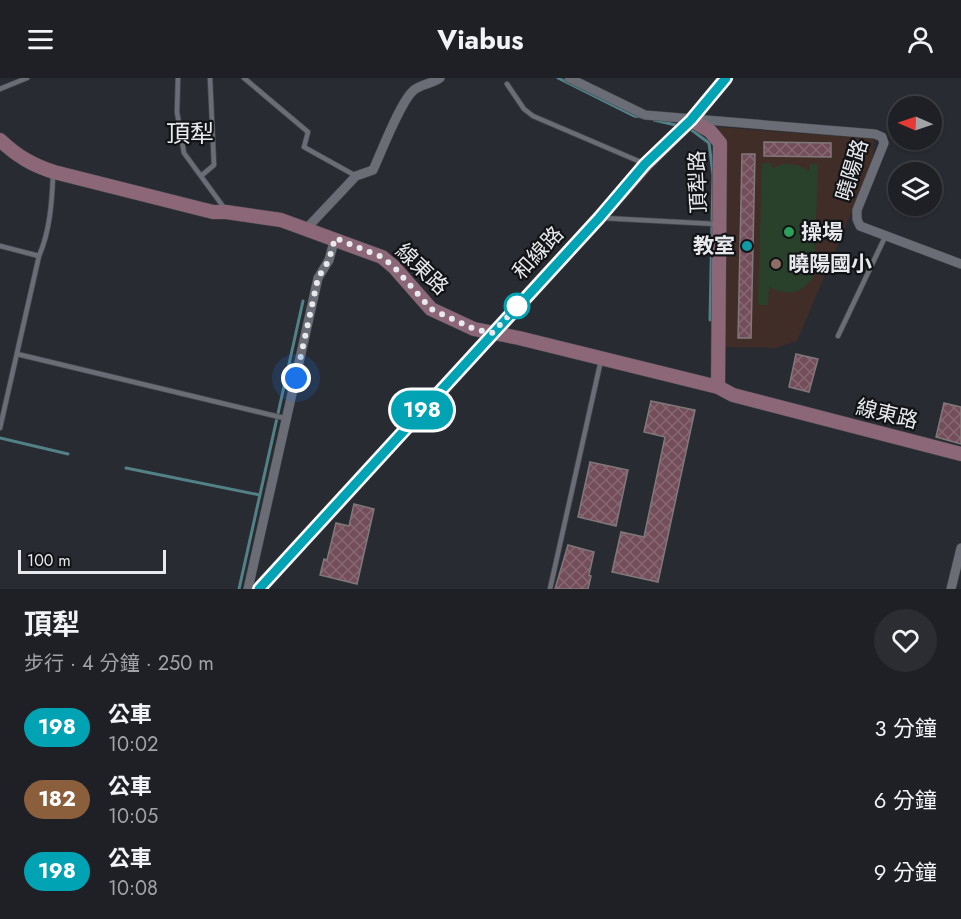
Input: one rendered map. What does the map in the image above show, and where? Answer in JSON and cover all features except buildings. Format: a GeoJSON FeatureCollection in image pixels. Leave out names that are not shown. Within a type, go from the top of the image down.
{"type":"FeatureCollection","features":[{"type":"Feature","properties":{"kind":"street"},"geometry":{"type":"LineString","coordinates":[[306,229],[356,176],[373,170],[412,91],[440,78]]}},
{"type":"Feature","properties":{"kind":"street","name":"頂犁路"},"geometry":{"type":"LineString","coordinates":[[569,78],[645,115],[691,120],[710,131],[720,143],[717,387]]}},
{"type":"Feature","properties":{"kind":"street","name":"和線路"},"geometry":{"type":"LineString","coordinates":[[259,589],[599,218],[645,164],[691,120],[726,78]]}},
{"type":"Feature","properties":{"kind":"street","name":"曉陽路"},"geometry":{"type":"LineString","coordinates":[[691,120],[875,134],[882,137],[884,143],[857,210],[860,226],[961,264]]}},
{"type":"Feature","properties":{"kind":"street","name":"線東路"},"geometry":{"type":"LineString","coordinates":[[0,140],[16,155],[33,165],[54,172],[213,212],[281,220],[335,238],[382,257],[394,267],[431,309],[474,329],[717,387],[733,395],[961,454]]}},
{"type":"Feature","properties":{"kind":"street"},"geometry":{"type":"LineString","coordinates":[[248,589],[318,278],[329,260],[335,238]]}},
{"type":"Feature","properties":{"kind":"street"},"geometry":{"type":"LineString","coordinates":[[951,589],[961,548]]}},
{"type":"Feature","properties":{"kind":"lane"},"geometry":{"type":"LineString","coordinates":[[0,88],[27,78]]}},
{"type":"Feature","properties":{"kind":"lane"},"geometry":{"type":"LineString","coordinates":[[177,78],[177,112],[184,153],[226,212]]}},
{"type":"Feature","properties":{"kind":"lane"},"geometry":{"type":"LineString","coordinates":[[201,176],[214,165],[210,78]]}},
{"type":"Feature","properties":{"kind":"lane"},"geometry":{"type":"LineString","coordinates":[[244,78],[308,132],[304,147],[356,176]]}},
{"type":"Feature","properties":{"kind":"lane"},"geometry":{"type":"LineString","coordinates":[[507,84],[524,109],[533,116],[645,164]]}},
{"type":"Feature","properties":{"kind":"lane"},"geometry":{"type":"LineString","coordinates":[[0,428],[39,256],[44,245],[54,172]]}},
{"type":"Feature","properties":{"kind":"lane"},"geometry":{"type":"LineString","coordinates":[[599,218],[720,224]]}},
{"type":"Feature","properties":{"kind":"lane"},"geometry":{"type":"LineString","coordinates":[[838,336],[886,234]]}},
{"type":"Feature","properties":{"kind":"lane"},"geometry":{"type":"LineString","coordinates":[[0,246],[39,256]]}},
{"type":"Feature","properties":{"kind":"lane"},"geometry":{"type":"LineString","coordinates":[[18,354],[288,419]]}},
{"type":"Feature","properties":{"kind":"lane"},"geometry":{"type":"LineString","coordinates":[[550,589],[602,358]]}},
{"type":"Feature","properties":{"kind":"shaded area","name":"曉陽國小"},"geometry":{"type":"Polygon","coordinates":[[[718,127],[874,139],[872,164],[797,341],[775,348],[721,347],[723,140],[718,127]]]}},
{"type":"Feature","properties":{"kind":"green space"},"geometry":{"type":"Polygon","coordinates":[[[762,163],[771,163],[772,169],[790,164],[809,171],[810,164],[818,164],[814,275],[805,286],[794,292],[782,292],[769,286],[768,305],[758,305],[762,163]]]}},
{"type":"Feature","properties":{"kind":"waterway"},"geometry":{"type":"LineString","coordinates":[[558,78],[634,116],[642,117]]}},
{"type":"Feature","properties":{"kind":"waterway"},"geometry":{"type":"LineString","coordinates":[[654,120],[680,126]]}},
{"type":"Feature","properties":{"kind":"waterway"},"geometry":{"type":"LineString","coordinates":[[689,128],[709,143],[713,175],[710,320]]}},
{"type":"Feature","properties":{"kind":"waterway"},"geometry":{"type":"LineString","coordinates":[[239,589],[303,301]]}},
{"type":"Feature","properties":{"kind":"waterway"},"geometry":{"type":"LineString","coordinates":[[0,438],[68,454]]}},
{"type":"Feature","properties":{"kind":"waterway"},"geometry":{"type":"LineString","coordinates":[[126,468],[260,495]]}},
{"type":"Feature","properties":{"kind":"bus line","name":"198"},"geometry":{"type":"LineString","coordinates":[[259,589],[599,218],[645,164],[691,120],[726,78]]}},
{"type":"Feature","properties":{"kind":"place","name":"操場"},"geometry":{"type":"Point","coordinates":[789,232]}},
{"type":"Feature","properties":{"kind":"place","name":"教室"},"geometry":{"type":"Point","coordinates":[747,246]}},
{"type":"Feature","properties":{"kind":"place","name":"曉陽國小"},"geometry":{"type":"Point","coordinates":[776,264]}},
{"type":"Feature","properties":{"kind":"district","name":"頂犁"},"geometry":{"type":"Point","coordinates":[190,133]}},
{"type":"Feature","properties":{"kind":"route"},"geometry":{"type":"LineString","coordinates":[[296,378],[318,278],[329,260],[335,238],[382,257],[394,267],[431,309],[474,329],[492,333],[519,305],[517,306]]}}]}
